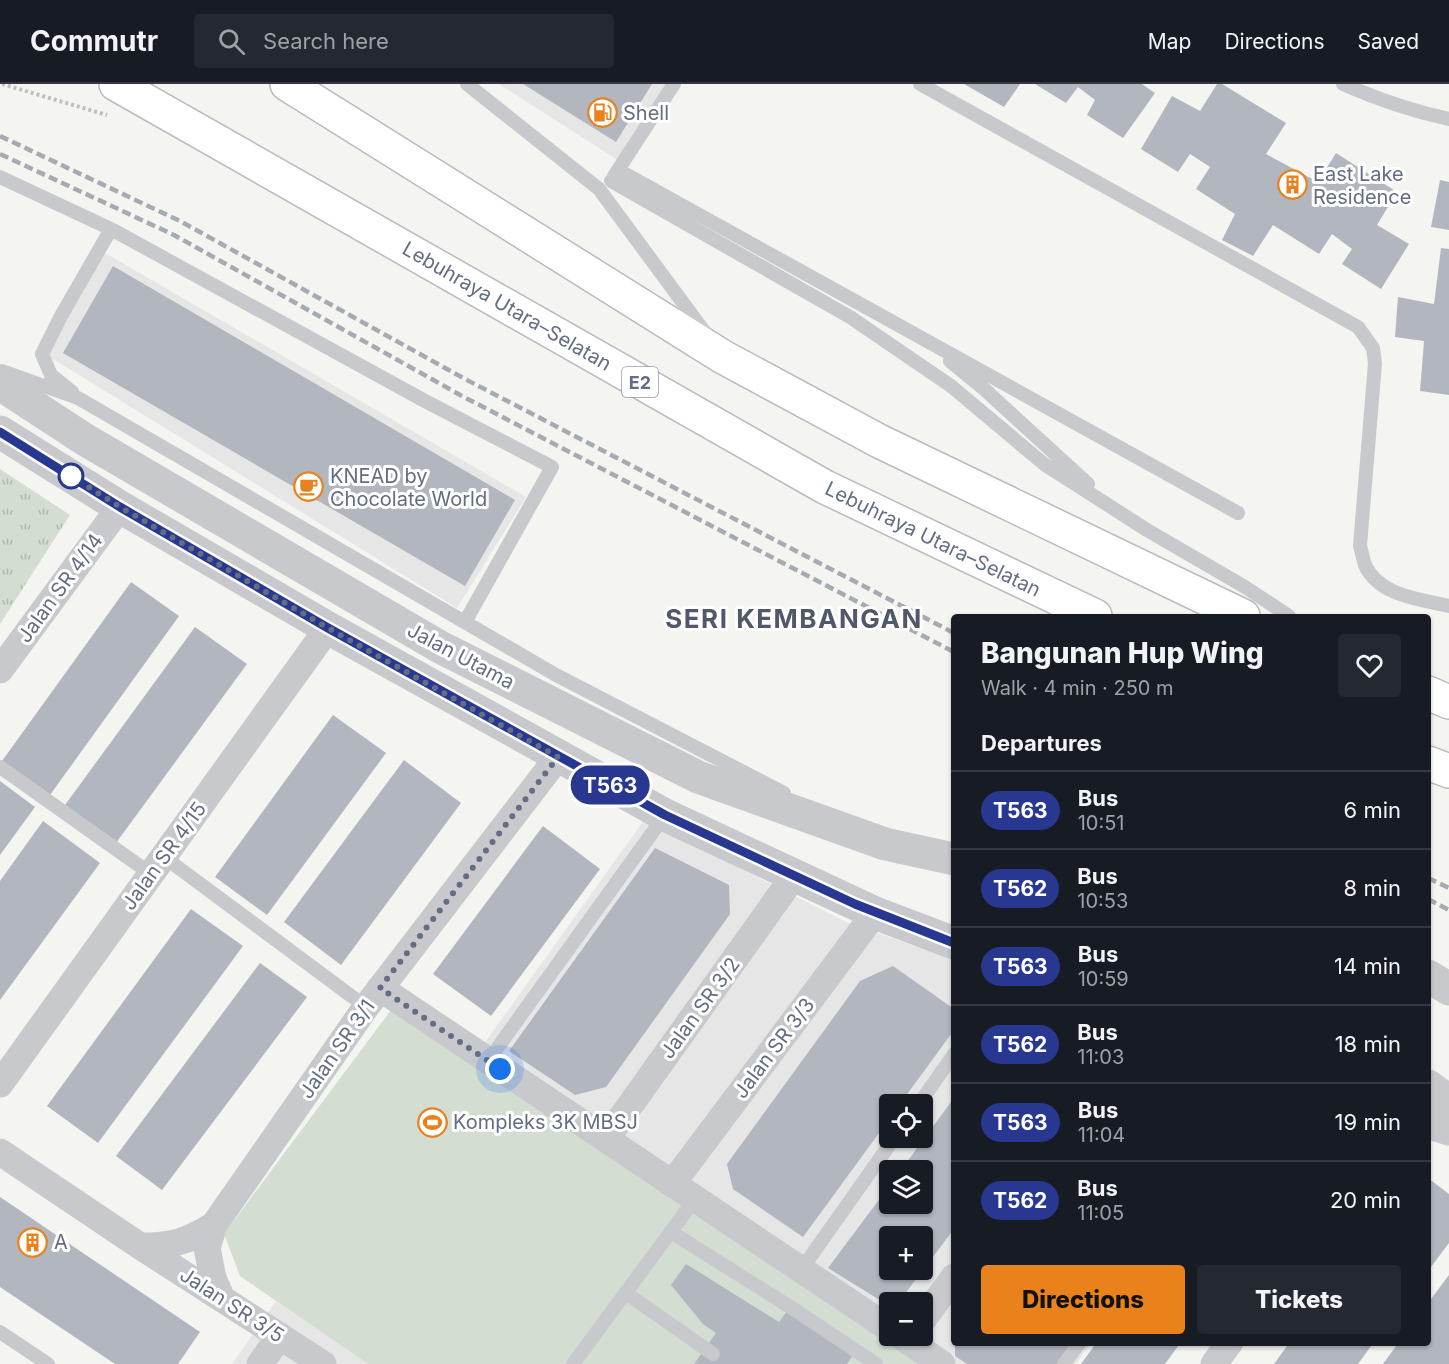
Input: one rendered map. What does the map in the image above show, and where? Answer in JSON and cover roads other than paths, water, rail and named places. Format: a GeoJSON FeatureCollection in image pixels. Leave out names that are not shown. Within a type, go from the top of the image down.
{"type":"FeatureCollection","features":[{"type":"Feature","properties":{"kind":"highway","name":"Lebuhraya Utara–Selatan"},"geometry":{"type":"LineString","coordinates":[[116,84],[825,487],[1091,614]]}},
{"type":"Feature","properties":{"kind":"highway"},"geometry":{"type":"LineString","coordinates":[[287,84],[723,357],[879,441],[1239,614]]}},
{"type":"Feature","properties":{"kind":"highway"},"geometry":{"type":"LineString","coordinates":[[1431,694],[1449,702]]}},
{"type":"Feature","properties":{"kind":"highway"},"geometry":{"type":"LineString","coordinates":[[1431,764],[1449,771]]}},
{"type":"Feature","properties":{"kind":"street","name":"Jalan Utama"},"geometry":{"type":"LineString","coordinates":[[0,384],[84,439],[440,647],[698,777],[885,844],[951,858]]}},
{"type":"Feature","properties":{"kind":"street","name":"Jalan Utama"},"geometry":{"type":"LineString","coordinates":[[0,432],[120,507],[328,628],[665,815],[875,913],[951,942]]}},
{"type":"Feature","properties":{"kind":"street","name":"Jalan SR 4/14"},"geometry":{"type":"LineString","coordinates":[[0,670],[120,507]]}},
{"type":"Feature","properties":{"kind":"street","name":"Jalan SR 4/15"},"geometry":{"type":"LineString","coordinates":[[0,1084],[328,628]]}},
{"type":"Feature","properties":{"kind":"street","name":"Jalan SR 3/1"},"geometry":{"type":"LineString","coordinates":[[140,1246],[179,1244],[214,1226],[373,997],[558,757]]}},
{"type":"Feature","properties":{"kind":"street","name":"Jalan SR 3/2"},"geometry":{"type":"LineString","coordinates":[[606,1139],[794,876]]}},
{"type":"Feature","properties":{"kind":"street","name":"Jalan SR 3/3"},"geometry":{"type":"LineString","coordinates":[[672,1184],[875,913]]}},
{"type":"Feature","properties":{"kind":"street"},"geometry":{"type":"LineString","coordinates":[[1431,978],[1449,990]]}},
{"type":"Feature","properties":{"kind":"street"},"geometry":{"type":"LineString","coordinates":[[1431,988],[1449,990]]}},
{"type":"Feature","properties":{"kind":"street"},"geometry":{"type":"LineString","coordinates":[[373,997],[488,1061],[801,1270],[879,1316]]}},
{"type":"Feature","properties":{"kind":"street"},"geometry":{"type":"LineString","coordinates":[[1431,1088],[1449,1103]]}},
{"type":"Feature","properties":{"kind":"street"},"geometry":{"type":"LineString","coordinates":[[1431,1099],[1449,1103]]}},
{"type":"Feature","properties":{"kind":"street"},"geometry":{"type":"LineString","coordinates":[[1431,1123],[1449,1129]]}},
{"type":"Feature","properties":{"kind":"street","name":"Jalan SR 3/5"},"geometry":{"type":"LineString","coordinates":[[0,1152],[323,1364]]}},
{"type":"Feature","properties":{"kind":"street"},"geometry":{"type":"LineString","coordinates":[[214,1226],[207,1248],[213,1278],[222,1299]]}},
{"type":"Feature","properties":{"kind":"street"},"geometry":{"type":"LineString","coordinates":[[933,1301],[951,1280]]}},
{"type":"Feature","properties":{"kind":"street"},"geometry":{"type":"LineString","coordinates":[[260,1364],[280,1336]]}},
{"type":"Feature","properties":{"kind":"street"},"geometry":{"type":"LineString","coordinates":[[922,1346],[942,1364]]}},
{"type":"Feature","properties":{"kind":"street"},"geometry":{"type":"LineString","coordinates":[[1214,1364],[1227,1346]]}},
{"type":"Feature","properties":{"kind":"lane"},"geometry":{"type":"LineString","coordinates":[[467,84],[610,180],[850,317],[951,386],[1044,464],[1286,614]]}},
{"type":"Feature","properties":{"kind":"lane"},"geometry":{"type":"LineString","coordinates":[[610,180],[674,84]]}},
{"type":"Feature","properties":{"kind":"lane"},"geometry":{"type":"LineString","coordinates":[[920,84],[1358,327],[1374,348],[1375,363],[1360,546],[1366,566],[1375,579],[1389,590],[1449,606]]}},
{"type":"Feature","properties":{"kind":"lane"},"geometry":{"type":"LineString","coordinates":[[1343,84],[1421,113],[1449,119]]}},
{"type":"Feature","properties":{"kind":"lane"},"geometry":{"type":"LineString","coordinates":[[0,177],[111,229],[425,401],[552,467],[465,622]]}},
{"type":"Feature","properties":{"kind":"lane"},"geometry":{"type":"LineString","coordinates":[[610,180],[723,357]]}},
{"type":"Feature","properties":{"kind":"lane"},"geometry":{"type":"LineString","coordinates":[[610,180],[921,337],[1238,513]]}},
{"type":"Feature","properties":{"kind":"lane"},"geometry":{"type":"LineString","coordinates":[[78,398],[51,375],[42,354],[111,229]]}},
{"type":"Feature","properties":{"kind":"lane"},"geometry":{"type":"LineString","coordinates":[[921,337],[983,388],[1114,508]]}},
{"type":"Feature","properties":{"kind":"lane"},"geometry":{"type":"LineString","coordinates":[[0,370],[78,398],[556,675],[885,844]]}},
{"type":"Feature","properties":{"kind":"lane"},"geometry":{"type":"LineString","coordinates":[[0,767],[373,997]]}},
{"type":"Feature","properties":{"kind":"lane"},"geometry":{"type":"LineString","coordinates":[[488,1061],[665,815]]}},
{"type":"Feature","properties":{"kind":"lane"},"geometry":{"type":"LineString","coordinates":[[925,1094],[951,1058]]}},
{"type":"Feature","properties":{"kind":"lane"},"geometry":{"type":"LineString","coordinates":[[801,1270],[887,1148]]}},
{"type":"Feature","properties":{"kind":"lane"},"geometry":{"type":"LineString","coordinates":[[573,1364],[695,1199]]}},
{"type":"Feature","properties":{"kind":"lane"},"geometry":{"type":"LineString","coordinates":[[671,1232],[876,1364]]}},
{"type":"Feature","properties":{"kind":"lane"},"geometry":{"type":"LineString","coordinates":[[626,1293],[713,1354]]}},
{"type":"Feature","properties":{"kind":"lane"},"geometry":{"type":"LineString","coordinates":[[0,1332],[48,1364]]}},
{"type":"Feature","properties":{"kind":"lane"},"geometry":{"type":"LineString","coordinates":[[1064,1364],[1077,1346]]}},
{"type":"Feature","properties":{"kind":"railway"},"geometry":{"type":"LineString","coordinates":[[0,136],[180,221],[465,379],[951,631]]}},
{"type":"Feature","properties":{"kind":"railway"},"geometry":{"type":"LineString","coordinates":[[0,154],[174,235],[462,396],[951,650]]}},
{"type":"Feature","properties":{"kind":"railway"},"geometry":{"type":"LineString","coordinates":[[1431,879],[1449,888]]}},
{"type":"Feature","properties":{"kind":"railway"},"geometry":{"type":"LineString","coordinates":[[1431,901],[1449,910]]}},
{"type":"Feature","properties":{"kind":"place","name":"Shell"},"geometry":{"type":"Point","coordinates":[602,113]}},
{"type":"Feature","properties":{"kind":"place","name":"East Lake Residence"},"geometry":{"type":"Point","coordinates":[1292,185]}},
{"type":"Feature","properties":{"kind":"place","name":"KNEAD by Chocolate World"},"geometry":{"type":"Point","coordinates":[309,487]}},
{"type":"Feature","properties":{"kind":"place","name":"Kompleks 3K MBSJ"},"geometry":{"type":"Point","coordinates":[432,1122]}},
{"type":"Feature","properties":{"kind":"place","name":"A"},"geometry":{"type":"Point","coordinates":[33,1242]}},
{"type":"Feature","properties":{"kind":"district","name":"SERI KEMBANGAN"},"geometry":{"type":"Point","coordinates":[794,618]}}]}
